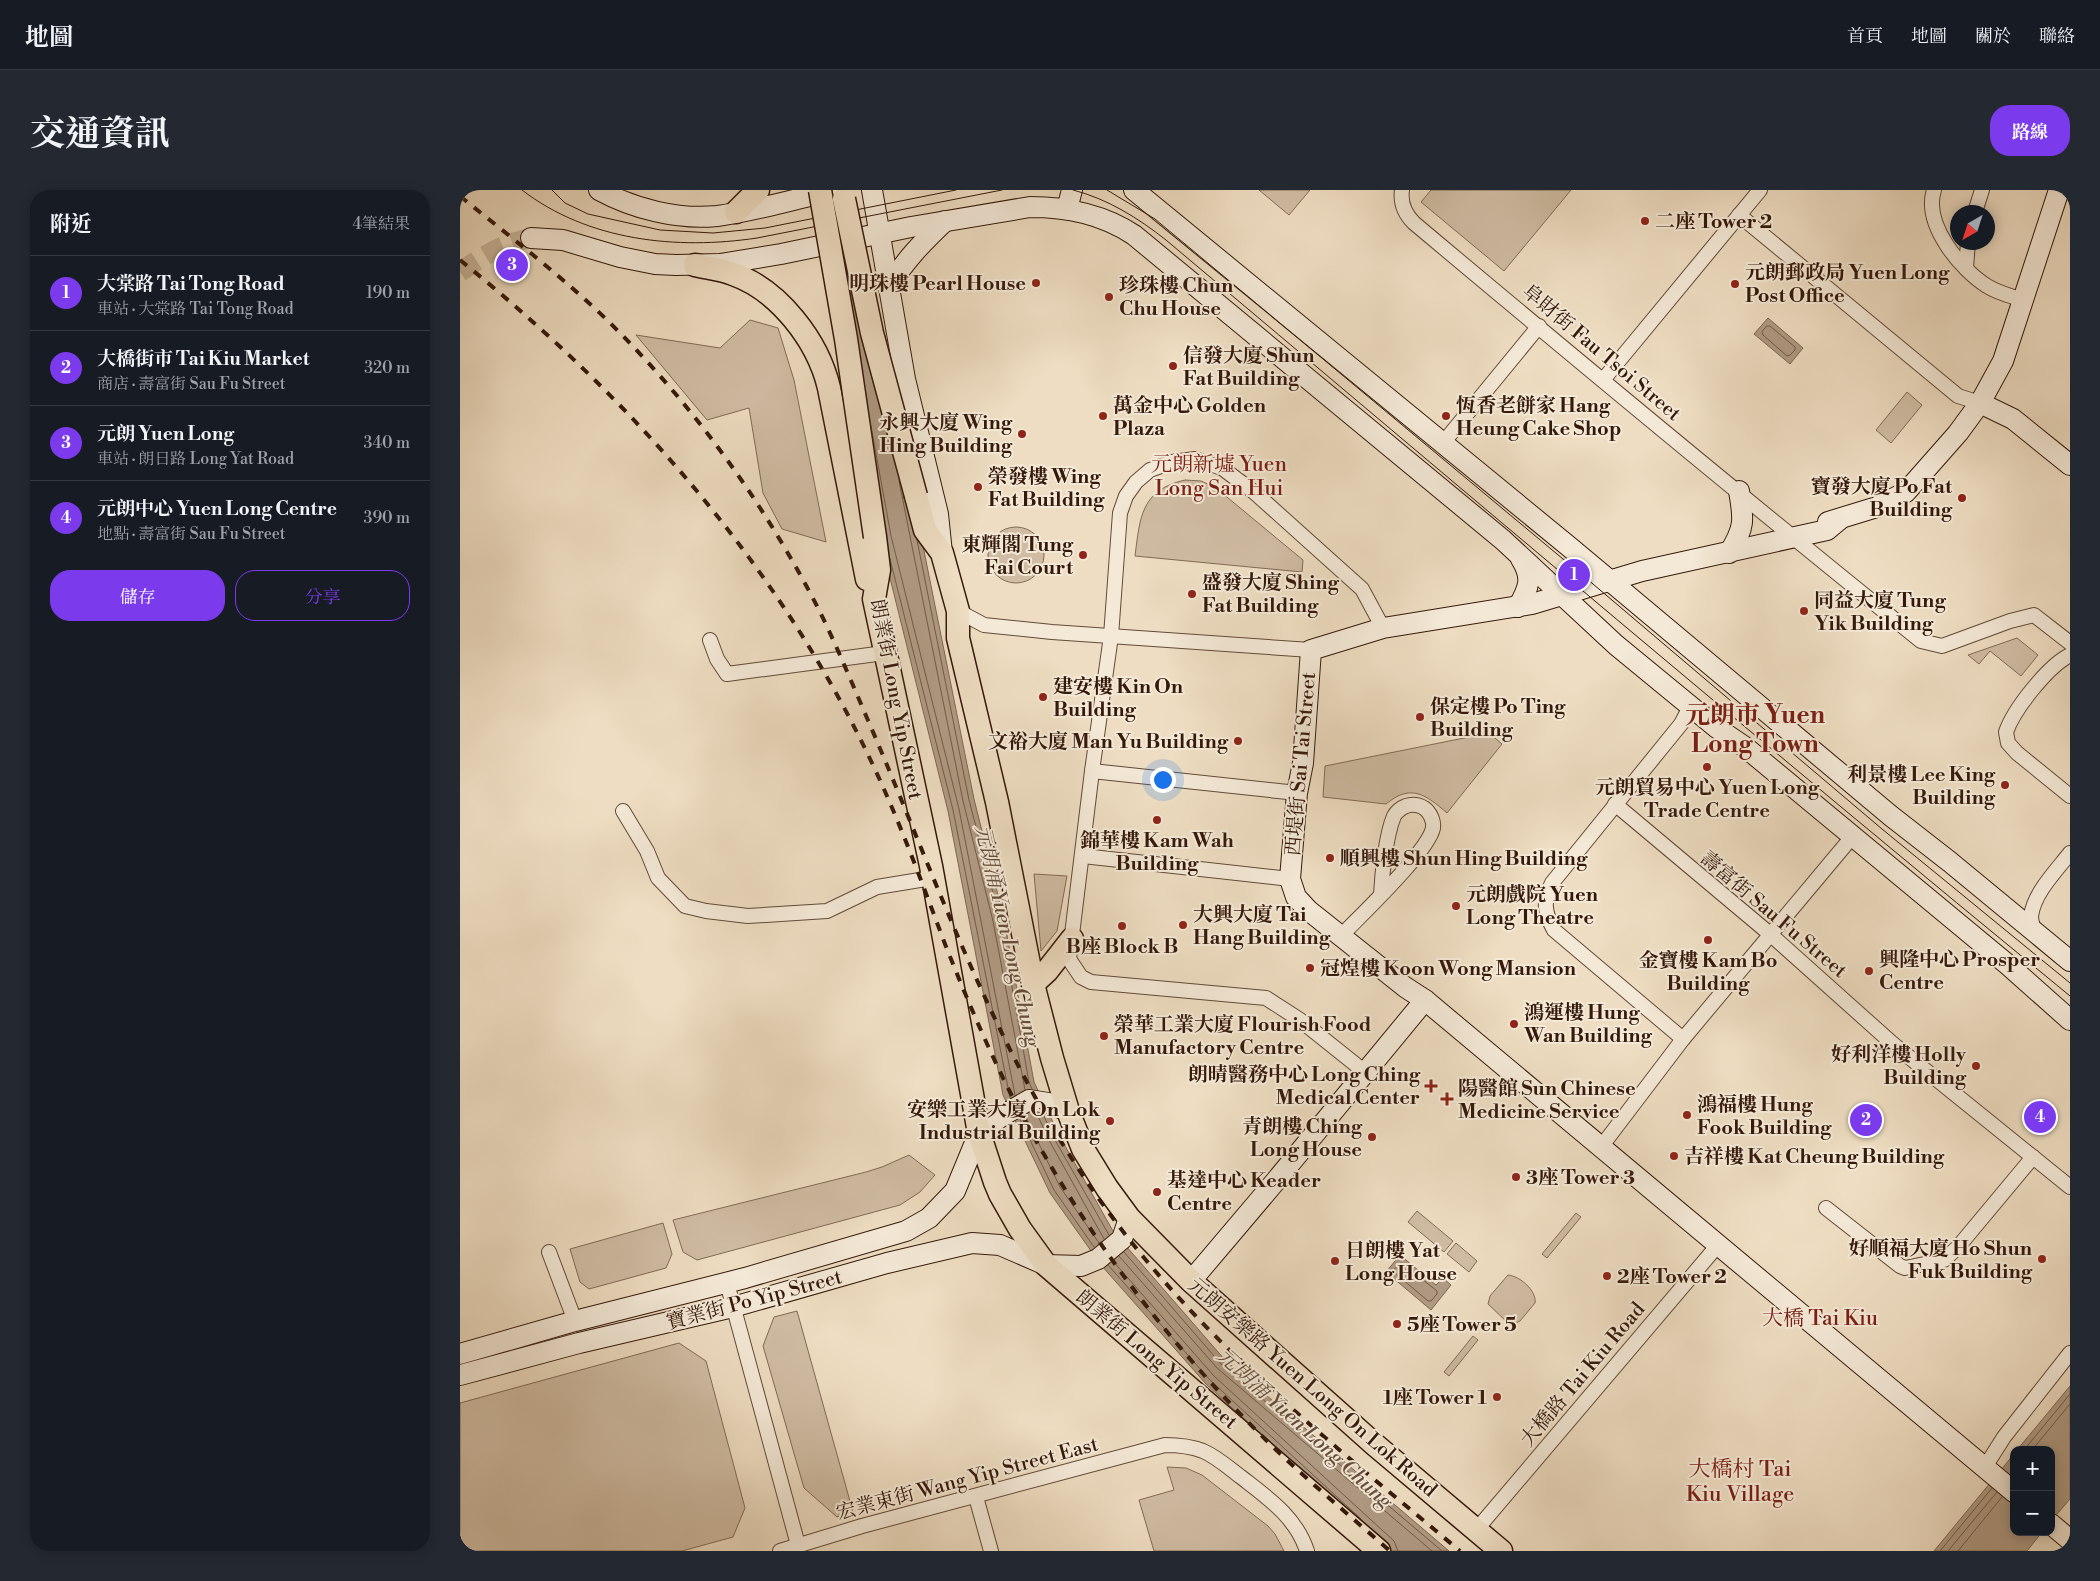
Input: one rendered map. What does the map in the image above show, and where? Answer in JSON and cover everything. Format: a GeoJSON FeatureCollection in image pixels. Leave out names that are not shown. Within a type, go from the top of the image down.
{"type":"FeatureCollection","features":[{"type":"Feature","properties":{"kind":"main road"},"geometry":{"type":"LineString","coordinates":[[736,212],[758,190]]}},
{"type":"Feature","properties":{"kind":"main road","name":"元朗安樂路 Yuen Long On Lok Road"},"geometry":{"type":"LineString","coordinates":[[825,195],[872,333],[925,530],[942,553],[958,611],[958,638],[997,802],[1033,984],[1068,1111],[1084,1149],[1107,1188],[1126,1229],[1191,1280],[1374,1444],[1501,1551]]}},
{"type":"Feature","properties":{"kind":"main road","name":"朗業街 Long Yip Street"},"geometry":{"type":"LineString","coordinates":[[825,195],[875,537],[879,570],[874,599],[932,878],[979,1133],[995,1182],[1020,1229],[1046,1265],[1379,1551]]}},
{"type":"Feature","properties":{"kind":"main road"},"geometry":{"type":"LineString","coordinates":[[695,265],[733,274],[768,295],[792,316],[812,342],[826,373],[864,570],[874,599]]}},
{"type":"Feature","properties":{"kind":"main road"},"geometry":{"type":"LineString","coordinates":[[1033,984],[1048,971],[1072,939]]}},
{"type":"Feature","properties":{"kind":"street"},"geometry":{"type":"LineString","coordinates":[[599,190],[635,206],[677,215],[717,216],[825,195]]}},
{"type":"Feature","properties":{"kind":"street","name":"元朗安樂路 Yuen Long On Lok Road"},"geometry":{"type":"LineString","coordinates":[[872,190],[870,235],[889,287],[905,379],[940,526],[942,553]]}},
{"type":"Feature","properties":{"kind":"street"},"geometry":{"type":"LineString","coordinates":[[1067,210],[1072,190]]}},
{"type":"Feature","properties":{"kind":"street"},"geometry":{"type":"LineString","coordinates":[[1135,190],[2070,961]]}},
{"type":"Feature","properties":{"kind":"street","name":"阜財街 Fau Tsoi Street"},"geometry":{"type":"LineString","coordinates":[[1402,190],[1404,211],[1414,224],[1738,491],[1800,535],[1921,641],[1942,646],[2010,621],[2034,615],[2070,643]]}},
{"type":"Feature","properties":{"kind":"street"},"geometry":{"type":"LineString","coordinates":[[1604,380],[1760,190]]}},
{"type":"Feature","properties":{"kind":"street"},"geometry":{"type":"LineString","coordinates":[[1934,190],[1931,203],[1934,222],[1943,239],[1966,268],[1987,286],[2023,300]]}},
{"type":"Feature","properties":{"kind":"street"},"geometry":{"type":"LineString","coordinates":[[1977,205],[1982,190]]}},
{"type":"Feature","properties":{"kind":"street"},"geometry":{"type":"LineString","coordinates":[[958,611],[984,625],[1052,632],[1311,650],[1383,628],[1518,607],[1642,571],[1827,530],[1839,520],[1876,507],[1906,492],[1958,433],[1980,404],[2003,361],[2059,190]]}},
{"type":"Feature","properties":{"kind":"street"},"geometry":{"type":"LineString","coordinates":[[531,238],[564,240],[606,254],[637,261],[695,265],[739,262],[870,235],[1030,207],[1082,212],[1110,220],[1134,235],[1517,553],[1616,645],[1690,707],[1745,747],[2008,964],[2070,1020]]}},
{"type":"Feature","properties":{"kind":"street"},"geometry":{"type":"LineString","coordinates":[[1739,215],[1958,396],[2013,419],[2070,465]]}},
{"type":"Feature","properties":{"kind":"street"},"geometry":{"type":"LineString","coordinates":[[889,287],[912,253],[945,221]]}},
{"type":"Feature","properties":{"kind":"street"},"geometry":{"type":"LineString","coordinates":[[1966,268],[1967,250]]}},
{"type":"Feature","properties":{"kind":"street"},"geometry":{"type":"LineString","coordinates":[[1443,443],[1539,326]]}},
{"type":"Feature","properties":{"kind":"street"},"geometry":{"type":"LineString","coordinates":[[1366,1072],[1300,1020],[1266,998],[1091,982],[1081,977],[1069,959],[1111,636],[1120,512],[1126,496],[1136,482],[1150,470],[1172,462],[1195,459],[1222,468],[1254,492],[1362,589],[1383,628]]}},
{"type":"Feature","properties":{"kind":"street"},"geometry":{"type":"LineString","coordinates":[[1728,553],[1740,536],[1743,514],[1738,491]]}},
{"type":"Feature","properties":{"kind":"street"},"geometry":{"type":"LineString","coordinates":[[1517,553],[1527,568],[1528,578],[1528,587],[1518,607]]}},
{"type":"Feature","properties":{"kind":"street"},"geometry":{"type":"LineString","coordinates":[[710,640],[717,659],[727,674],[884,653]]}},
{"type":"Feature","properties":{"kind":"street","name":"西堤街 Sai Tai Street"},"geometry":{"type":"LineString","coordinates":[[1290,879],[1297,793],[1303,763],[1311,650]]}},
{"type":"Feature","properties":{"kind":"street"},"geometry":{"type":"LineString","coordinates":[[2070,655],[2052,666],[2018,710],[2006,732],[2008,743],[2017,753],[2070,796]]}},
{"type":"Feature","properties":{"kind":"street"},"geometry":{"type":"LineString","coordinates":[[1683,1040],[1564,940],[1554,930],[1547,917],[1544,905],[1552,883],[1681,724],[1690,707]]}},
{"type":"Feature","properties":{"kind":"street"},"geometry":{"type":"LineString","coordinates":[[1092,771],[1297,793]]}},
{"type":"Feature","properties":{"kind":"street","name":"壽富街 Sau Fu Street"},"geometry":{"type":"LineString","coordinates":[[1615,804],[1770,934],[1893,1044],[2070,1187]]}},
{"type":"Feature","properties":{"kind":"street"},"geometry":{"type":"LineString","coordinates":[[1341,936],[1381,895],[1412,861],[1430,834],[1432,820],[1421,806],[1404,806],[1394,817],[1382,869],[1381,895]]}},
{"type":"Feature","properties":{"kind":"street"},"geometry":{"type":"LineString","coordinates":[[623,811],[647,851],[658,878],[685,906],[706,911],[748,916],[827,912],[877,887],[932,878]]}},
{"type":"Feature","properties":{"kind":"street"},"geometry":{"type":"LineString","coordinates":[[1601,1146],[1683,1040],[1852,837]]}},
{"type":"Feature","properties":{"kind":"street"},"geometry":{"type":"LineString","coordinates":[[2034,931],[2031,918],[2034,906],[2052,875],[2070,853]]}},
{"type":"Feature","properties":{"kind":"street"},"geometry":{"type":"LineString","coordinates":[[1083,856],[1290,879],[1296,897],[1308,910],[1405,987],[1425,1000],[2013,1491]]}},
{"type":"Feature","properties":{"kind":"street"},"geometry":{"type":"LineString","coordinates":[[1191,1280],[1425,1000]]}},
{"type":"Feature","properties":{"kind":"street"},"geometry":{"type":"LineString","coordinates":[[979,1133],[1002,1116],[1029,1100],[1044,1102],[1068,1111]]}},
{"type":"Feature","properties":{"kind":"street","name":"寶業街 Po Yip Street"},"geometry":{"type":"LineString","coordinates":[[460,1354],[576,1321],[727,1283],[906,1231],[929,1218],[955,1191],[979,1133]]}},
{"type":"Feature","properties":{"kind":"street"},"geometry":{"type":"LineString","coordinates":[[1826,1208],[1900,1266],[1905,1268],[1944,1260],[1958,1247],[2033,1157]]}},
{"type":"Feature","properties":{"kind":"street"},"geometry":{"type":"LineString","coordinates":[[1046,1265],[1082,1266],[1098,1260],[1126,1229]]}},
{"type":"Feature","properties":{"kind":"street","name":"寶業街 Po Yip Street"},"geometry":{"type":"LineString","coordinates":[[460,1375],[579,1343],[733,1307],[894,1261],[972,1242],[1000,1245],[1046,1265]]}},
{"type":"Feature","properties":{"kind":"street","name":"大橋路 Tai Kiu Road"},"geometry":{"type":"LineString","coordinates":[[1477,1529],[1718,1244]]}},
{"type":"Feature","properties":{"kind":"street"},"geometry":{"type":"LineString","coordinates":[[549,1252],[576,1321]]}},
{"type":"Feature","properties":{"kind":"street"},"geometry":{"type":"LineString","coordinates":[[727,1283],[798,1545]]}},
{"type":"Feature","properties":{"kind":"street"},"geometry":{"type":"LineString","coordinates":[[1986,1469],[2004,1437],[2070,1353]]}},
{"type":"Feature","properties":{"kind":"street","name":"宏業東街 Wang Yip Street East"},"geometry":{"type":"LineString","coordinates":[[780,1551],[862,1526],[976,1497],[1164,1445],[1177,1445],[1201,1451],[1223,1463],[1283,1511],[1299,1533],[1308,1551]]}},
{"type":"Feature","properties":{"kind":"street"},"geometry":{"type":"LineString","coordinates":[[976,1497],[991,1551]]}},
{"type":"Feature","properties":{"kind":"shaded area"},"geometry":{"type":"Polygon","coordinates":[[[1259,190],[1310,190],[1289,215],[1259,190]]]}},
{"type":"Feature","properties":{"kind":"shaded area"},"geometry":{"type":"Polygon","coordinates":[[[1431,190],[1571,190],[1504,271],[1421,202],[1431,190]]]}},
{"type":"Feature","properties":{"kind":"shaded area"},"geometry":{"type":"Polygon","coordinates":[[[750,320],[778,328],[794,380],[826,542],[782,529],[763,493],[749,408],[707,420],[636,335],[720,348],[750,320]]]}},
{"type":"Feature","properties":{"kind":"shaded area"},"geometry":{"type":"Polygon","coordinates":[[[1907,392],[1922,405],[1891,443],[1876,430],[1907,392]]]}},
{"type":"Feature","properties":{"kind":"shaded area"},"geometry":{"type":"Polygon","coordinates":[[[1185,480],[1201,481],[1216,488],[1303,560],[1302,572],[1135,556],[1141,517],[1145,507],[1159,491],[1185,480]]]}},
{"type":"Feature","properties":{"kind":"shaded area"},"geometry":{"type":"Polygon","coordinates":[[[1010,527],[1022,527],[1032,531],[1040,539],[1044,555],[1040,571],[1032,579],[1022,583],[1010,583],[1000,579],[992,571],[988,561],[988,549],[992,539],[1000,531],[1010,527]]]}},
{"type":"Feature","properties":{"kind":"shaded area"},"geometry":{"type":"Polygon","coordinates":[[[2017,638],[2038,655],[2021,676],[1990,651],[1979,664],[1968,655],[2017,638]]]}},
{"type":"Feature","properties":{"kind":"shaded area"},"geometry":{"type":"Polygon","coordinates":[[[1489,733],[1502,744],[1447,813],[1425,797],[1411,793],[1403,794],[1386,804],[1323,797],[1325,766],[1489,733]]]}},
{"type":"Feature","properties":{"kind":"shaded area"},"geometry":{"type":"Polygon","coordinates":[[[1034,874],[1067,876],[1057,931],[1041,951],[1034,874]]]}},
{"type":"Feature","properties":{"kind":"shaded area"},"geometry":{"type":"Polygon","coordinates":[[[909,1155],[935,1175],[920,1192],[900,1205],[697,1260],[683,1252],[673,1220],[866,1172],[909,1155]]]}},
{"type":"Feature","properties":{"kind":"shaded area"},"geometry":{"type":"Polygon","coordinates":[[[1417,1211],[1453,1241],[1444,1252],[1408,1222],[1417,1211]]]}},
{"type":"Feature","properties":{"kind":"shaded area"},"geometry":{"type":"Polygon","coordinates":[[[1576,1213],[1581,1217],[1547,1258],[1542,1254],[1576,1213]]]}},
{"type":"Feature","properties":{"kind":"shaded area"},"geometry":{"type":"Polygon","coordinates":[[[663,1223],[672,1254],[666,1268],[589,1289],[580,1282],[570,1249],[663,1223]]]}},
{"type":"Feature","properties":{"kind":"shaded area"},"geometry":{"type":"Polygon","coordinates":[[[1456,1243],[1477,1261],[1469,1272],[1447,1254],[1456,1243]]]}},
{"type":"Feature","properties":{"kind":"shaded area"},"geometry":{"type":"Polygon","coordinates":[[[1508,1275],[1518,1278],[1527,1285],[1535,1298],[1535,1303],[1520,1321],[1514,1324],[1508,1323],[1488,1304],[1490,1296],[1508,1275]]]}},
{"type":"Feature","properties":{"kind":"shaded area"},"geometry":{"type":"Polygon","coordinates":[[[797,1311],[853,1512],[837,1517],[804,1488],[763,1346],[774,1317],[797,1311]]]}},
{"type":"Feature","properties":{"kind":"shaded area"},"geometry":{"type":"Polygon","coordinates":[[[1473,1336],[1478,1340],[1449,1376],[1444,1372],[1473,1336]]]}},
{"type":"Feature","properties":{"kind":"shaded area"},"geometry":{"type":"Polygon","coordinates":[[[679,1343],[706,1361],[745,1508],[733,1537],[682,1551],[460,1551],[460,1403],[679,1343]]]}},
{"type":"Feature","properties":{"kind":"shaded area"},"geometry":{"type":"Polygon","coordinates":[[[1167,1467],[1186,1468],[1202,1475],[1268,1526],[1275,1534],[1284,1551],[1154,1551],[1139,1500],[1174,1490],[1167,1467]]]}},
{"type":"Feature","properties":{"kind":"water","name":"元朗涌 Yuen Long Chung"},"geometry":{"type":"Polygon","coordinates":[[[851,270],[923,546],[974,799],[1004,919],[1034,1082],[1060,1137],[1113,1231],[1225,1360],[1449,1551],[1388,1551],[1206,1384],[1101,1265],[1050,1193],[1003,1095],[948,811],[880,538],[833,272],[851,270]]]}},
{"type":"Feature","properties":{"kind":"water"},"geometry":{"type":"Polygon","coordinates":[[[1768,318],[1803,348],[1790,364],[1754,334],[1768,318]]]}},
{"type":"Feature","properties":{"kind":"water"},"geometry":{"type":"Polygon","coordinates":[[[1400,1255],[1436,1285],[1443,1278],[1451,1285],[1431,1310],[1386,1272],[1400,1255]]]}},
{"type":"Feature","properties":{"kind":"water"},"geometry":{"type":"Polygon","coordinates":[[[2070,1386],[2070,1499],[2055,1516],[2055,1446],[2020,1446],[2070,1386]]]}},
{"type":"Feature","properties":{"kind":"water"},"geometry":{"type":"Polygon","coordinates":[[[2010,1459],[2010,1536],[2039,1536],[2027,1551],[1934,1551],[2010,1459]]]}},
{"type":"Feature","properties":{"kind":"tunnel"},"geometry":{"type":"LineString","coordinates":[[460,272],[494,251],[511,243],[531,238]]}},
{"type":"Feature","properties":{"kind":"tram line"},"geometry":{"type":"LineString","coordinates":[[522,190],[548,207],[575,221],[604,231],[634,238],[696,243],[757,238],[1002,190]]}},
{"type":"Feature","properties":{"kind":"tram line"},"geometry":{"type":"LineString","coordinates":[[552,190],[565,203],[588,214],[660,230],[713,233],[765,228],[956,190]]}},
{"type":"Feature","properties":{"kind":"tram line"},"geometry":{"type":"LineString","coordinates":[[1073,190],[1122,210],[1166,240],[1730,714],[2070,996]]}},
{"type":"Feature","properties":{"kind":"tram line"},"geometry":{"type":"LineString","coordinates":[[1107,190],[1155,219],[1593,584],[1882,829],[2070,983]]}},
{"type":"Feature","properties":{"kind":"railway"},"geometry":{"type":"LineString","coordinates":[[460,196],[570,286],[637,350],[696,418],[774,529],[797,568],[831,635],[962,945],[1013,1056],[1042,1110],[1074,1162],[1114,1220],[1158,1274],[1203,1324],[1252,1372],[1353,1462],[1460,1551]]}},
{"type":"Feature","properties":{"kind":"railway"},"geometry":{"type":"LineString","coordinates":[[460,260],[523,313],[641,427],[695,489],[745,553],[792,620],[834,690],[872,763],[901,830],[956,971],[991,1052],[1030,1131],[1069,1195],[1120,1271],[1147,1307],[1206,1377],[1269,1443],[1390,1551]]}},
{"type":"Feature","properties":{"kind":"place","name":"二座 Tower 2"},"geometry":{"type":"Point","coordinates":[1645,221]}},
{"type":"Feature","properties":{"kind":"place","name":"元朗 Yuen Long"},"geometry":{"type":"Point","coordinates":[512,265]}},
{"type":"Feature","properties":{"kind":"place","name":"明珠樓 Pearl House"},"geometry":{"type":"Point","coordinates":[1036,283]}},
{"type":"Feature","properties":{"kind":"place","name":"元朗郵政局 Yuen Long Post Office"},"geometry":{"type":"Point","coordinates":[1735,284]}},
{"type":"Feature","properties":{"kind":"place","name":"珍珠樓 Chun Chu House"},"geometry":{"type":"Point","coordinates":[1109,297]}},
{"type":"Feature","properties":{"kind":"place","name":"信發大廈 Shun Fat Building"},"geometry":{"type":"Point","coordinates":[1173,366]}},
{"type":"Feature","properties":{"kind":"place","name":"萬金中心 Golden Plaza"},"geometry":{"type":"Point","coordinates":[1103,416]}},
{"type":"Feature","properties":{"kind":"place","name":"恆香老餅家 Hang Heung Cake Shop"},"geometry":{"type":"Point","coordinates":[1446,416]}},
{"type":"Feature","properties":{"kind":"place","name":"永興大廈 Wing Hing Building"},"geometry":{"type":"Point","coordinates":[1022,434]}},
{"type":"Feature","properties":{"kind":"place","name":"榮發樓 Wing Fat Building"},"geometry":{"type":"Point","coordinates":[978,487]}},
{"type":"Feature","properties":{"kind":"place","name":"寶發大廈 Po Fat Building"},"geometry":{"type":"Point","coordinates":[1962,498]}},
{"type":"Feature","properties":{"kind":"place","name":"東輝閣 Tung Fai Court"},"geometry":{"type":"Point","coordinates":[1083,555]}},
{"type":"Feature","properties":{"kind":"place","name":"大棠路 Tai Tong Road"},"geometry":{"type":"Point","coordinates":[1574,575]}},
{"type":"Feature","properties":{"kind":"place","name":"盛發大廈 Shing Fat Building"},"geometry":{"type":"Point","coordinates":[1192,594]}},
{"type":"Feature","properties":{"kind":"place","name":"同益大廈 Tung Yik Building"},"geometry":{"type":"Point","coordinates":[1804,611]}},
{"type":"Feature","properties":{"kind":"place","name":"建安樓 Kin On Building"},"geometry":{"type":"Point","coordinates":[1043,697]}},
{"type":"Feature","properties":{"kind":"place","name":"保定樓 Po Ting Building"},"geometry":{"type":"Point","coordinates":[1420,717]}},
{"type":"Feature","properties":{"kind":"place","name":"文裕大廈 Man Yu Building"},"geometry":{"type":"Point","coordinates":[1238,741]}},
{"type":"Feature","properties":{"kind":"place","name":"元朗貿易中心 Yuen Long Trade Centre"},"geometry":{"type":"Point","coordinates":[1707,767]}},
{"type":"Feature","properties":{"kind":"place","name":"利景樓 Lee King Building"},"geometry":{"type":"Point","coordinates":[2005,785]}},
{"type":"Feature","properties":{"kind":"place","name":"錦華樓 Kam Wah Building"},"geometry":{"type":"Point","coordinates":[1157,820]}},
{"type":"Feature","properties":{"kind":"place","name":"順興樓 Shun Hing Building"},"geometry":{"type":"Point","coordinates":[1330,858]}},
{"type":"Feature","properties":{"kind":"place","name":"元朗戲院 Yuen Long Theatre"},"geometry":{"type":"Point","coordinates":[1456,906]}},
{"type":"Feature","properties":{"kind":"place","name":"大興大廈 Tai Hang Building"},"geometry":{"type":"Point","coordinates":[1183,925]}},
{"type":"Feature","properties":{"kind":"place","name":"B座 Block B"},"geometry":{"type":"Point","coordinates":[1122,926]}},
{"type":"Feature","properties":{"kind":"place","name":"金寶樓 Kam Bo Building"},"geometry":{"type":"Point","coordinates":[1708,940]}},
{"type":"Feature","properties":{"kind":"place","name":"冠煌樓 Koon Wong Mansion"},"geometry":{"type":"Point","coordinates":[1310,968]}},
{"type":"Feature","properties":{"kind":"place","name":"興隆中心 Prosper Centre"},"geometry":{"type":"Point","coordinates":[1869,971]}},
{"type":"Feature","properties":{"kind":"place","name":"鴻運樓 Hung Wan Building"},"geometry":{"type":"Point","coordinates":[1514,1024]}},
{"type":"Feature","properties":{"kind":"place","name":"榮華工業大廈 Flourish Food Manufactory Centre"},"geometry":{"type":"Point","coordinates":[1104,1036]}},
{"type":"Feature","properties":{"kind":"place","name":"好利洋樓 Holly Building"},"geometry":{"type":"Point","coordinates":[1976,1066]}},
{"type":"Feature","properties":{"kind":"place","name":"朗晴醫務中心 Long Ching Medical Center"},"geometry":{"type":"Point","coordinates":[1431,1086]}},
{"type":"Feature","properties":{"kind":"place","name":"陽醫館 Sun Chinese Medicine Service"},"geometry":{"type":"Point","coordinates":[1447,1099]}},
{"type":"Feature","properties":{"kind":"place","name":"鴻福樓 Hung Fook Building"},"geometry":{"type":"Point","coordinates":[1687,1115]}},
{"type":"Feature","properties":{"kind":"place","name":"元朗中心 Yuen Long Centre"},"geometry":{"type":"Point","coordinates":[2040,1117]}},
{"type":"Feature","properties":{"kind":"place","name":"大橋街市 Tai Kiu Market"},"geometry":{"type":"Point","coordinates":[1866,1120]}},
{"type":"Feature","properties":{"kind":"place","name":"安樂工業大廈 On Lok Industrial Building"},"geometry":{"type":"Point","coordinates":[1110,1121]}},
{"type":"Feature","properties":{"kind":"place","name":"青朗樓 Ching Long House"},"geometry":{"type":"Point","coordinates":[1372,1137]}},
{"type":"Feature","properties":{"kind":"place","name":"吉祥樓 Kat Cheung Building"},"geometry":{"type":"Point","coordinates":[1674,1156]}},
{"type":"Feature","properties":{"kind":"place","name":"3座 Tower 3"},"geometry":{"type":"Point","coordinates":[1516,1177]}},
{"type":"Feature","properties":{"kind":"place","name":"基達中心 Keader Centre"},"geometry":{"type":"Point","coordinates":[1157,1192]}},
{"type":"Feature","properties":{"kind":"place","name":"好順福大廈 Ho Shun Fuk Building"},"geometry":{"type":"Point","coordinates":[2042,1259]}},
{"type":"Feature","properties":{"kind":"place","name":"日朗樓 Yat Long House"},"geometry":{"type":"Point","coordinates":[1335,1261]}},
{"type":"Feature","properties":{"kind":"place","name":"2座 Tower 2"},"geometry":{"type":"Point","coordinates":[1607,1276]}},
{"type":"Feature","properties":{"kind":"place","name":"5座 Tower 5"},"geometry":{"type":"Point","coordinates":[1397,1324]}},
{"type":"Feature","properties":{"kind":"place","name":"1座 Tower 1"},"geometry":{"type":"Point","coordinates":[1497,1397]}},
{"type":"Feature","properties":{"kind":"district","name":"元朗新墟 Yuen Long San Hui"},"geometry":{"type":"Point","coordinates":[1219,476]}},
{"type":"Feature","properties":{"kind":"district","name":"元朗市 Yuen Long Town"},"geometry":{"type":"Point","coordinates":[1755,728]}},
{"type":"Feature","properties":{"kind":"district","name":"大橋 Tai Kiu"},"geometry":{"type":"Point","coordinates":[1820,1318]}},
{"type":"Feature","properties":{"kind":"district","name":"大橋村 Tai Kiu Village"},"geometry":{"type":"Point","coordinates":[1740,1480]}}]}
